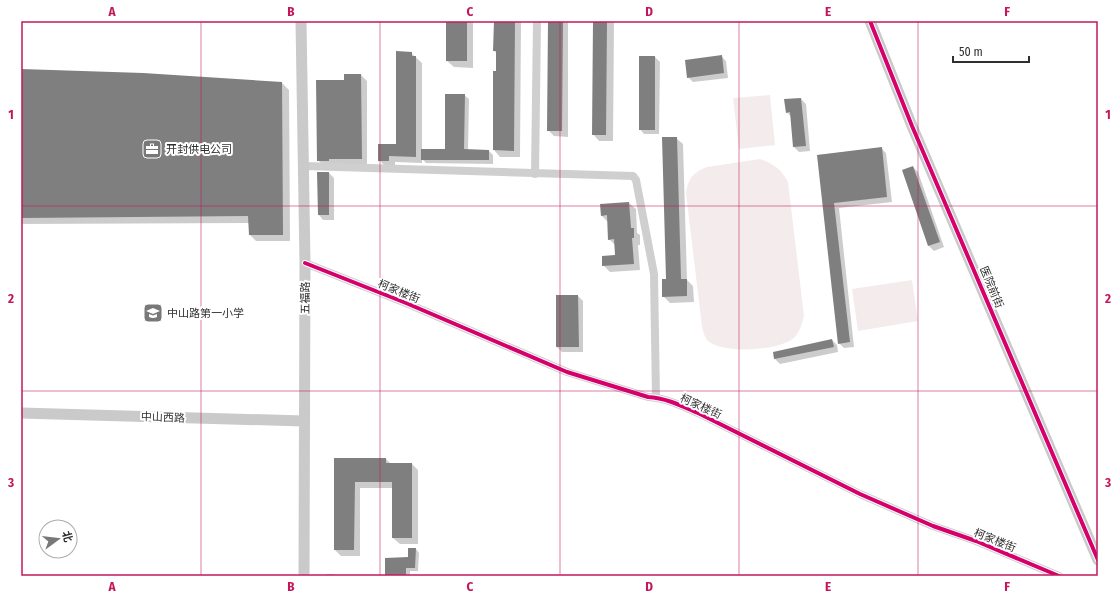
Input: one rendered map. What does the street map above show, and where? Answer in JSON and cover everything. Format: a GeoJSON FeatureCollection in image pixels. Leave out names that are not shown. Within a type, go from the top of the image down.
{"type":"FeatureCollection","features":[{"type":"Feature","properties":{"kind":"street","name":"五福路"},"geometry":{"type":"LineString","coordinates":[[301,21],[305,263],[304,576]]}},
{"type":"Feature","properties":{"kind":"street"},"geometry":{"type":"LineString","coordinates":[[535,174],[537,21]]}},
{"type":"Feature","properties":{"kind":"street","name":"医院前街"},"geometry":{"type":"LineString","coordinates":[[870,21],[912,126],[1098,560]]}},
{"type":"Feature","properties":{"kind":"street"},"geometry":{"type":"LineString","coordinates":[[304,166],[633,176],[636,180],[654,274],[656,398]]}},
{"type":"Feature","properties":{"kind":"street","name":"柯家楼街"},"geometry":{"type":"LineString","coordinates":[[305,263],[406,303],[567,372],[648,397],[674,403],[698,413],[860,494],[934,526],[976,541],[1060,576]]}},
{"type":"Feature","properties":{"kind":"street","name":"中山西路"},"geometry":{"type":"LineString","coordinates":[[21,413],[304,420]]}},
{"type":"Feature","properties":{"kind":"shaded area"},"geometry":{"type":"Polygon","coordinates":[[[770,95],[775,145],[739,149],[733,98],[770,95]]]}},
{"type":"Feature","properties":{"kind":"shaded area"},"geometry":{"type":"Polygon","coordinates":[[[760,159],[777,168],[788,182],[804,316],[798,333],[794,338],[787,342],[764,348],[726,348],[708,341],[702,329],[686,193],[688,184],[692,177],[702,169],[760,159]]]}},
{"type":"Feature","properties":{"kind":"shaded area"},"geometry":{"type":"Polygon","coordinates":[[[912,280],[918,321],[858,331],[852,289],[912,280]]]}},
{"type":"Feature","properties":{"kind":"building"},"geometry":{"type":"Polygon","coordinates":[[[446,21],[467,21],[467,61],[446,61],[446,21]]]}},
{"type":"Feature","properties":{"kind":"building"},"geometry":{"type":"Polygon","coordinates":[[[494,21],[515,21],[514,151],[493,150],[493,71],[496,71],[496,51],[493,51],[494,21]]]}},
{"type":"Feature","properties":{"kind":"building"},"geometry":{"type":"Polygon","coordinates":[[[548,21],[563,21],[562,131],[547,131],[548,21]]]}},
{"type":"Feature","properties":{"kind":"building"},"geometry":{"type":"Polygon","coordinates":[[[593,21],[607,21],[606,135],[592,135],[593,21]]]}},
{"type":"Feature","properties":{"kind":"building"},"geometry":{"type":"Polygon","coordinates":[[[396,51],[412,52],[412,56],[416,56],[416,157],[389,156],[389,161],[378,161],[378,144],[396,144],[396,51]]]}},
{"type":"Feature","properties":{"kind":"building"},"geometry":{"type":"Polygon","coordinates":[[[722,55],[724,73],[687,78],[685,60],[722,55]]]}},
{"type":"Feature","properties":{"kind":"building"},"geometry":{"type":"Polygon","coordinates":[[[639,56],[655,56],[655,130],[639,130],[639,56]]]}},
{"type":"Feature","properties":{"kind":"building","name":"开封供电公司"},"geometry":{"type":"Polygon","coordinates":[[[21,69],[143,73],[282,82],[283,235],[249,235],[248,216],[21,218],[21,69]]]}},
{"type":"Feature","properties":{"kind":"building"},"geometry":{"type":"Polygon","coordinates":[[[344,74],[361,74],[362,159],[329,159],[329,161],[317,161],[316,80],[344,80],[344,74]]]}},
{"type":"Feature","properties":{"kind":"building"},"geometry":{"type":"Polygon","coordinates":[[[445,94],[465,94],[464,149],[489,150],[489,160],[421,160],[421,149],[445,149],[445,94]]]}},
{"type":"Feature","properties":{"kind":"building"},"geometry":{"type":"Polygon","coordinates":[[[801,98],[806,146],[793,147],[790,112],[786,113],[784,99],[801,98]]]}},
{"type":"Feature","properties":{"kind":"building"},"geometry":{"type":"Polygon","coordinates":[[[662,137],[677,137],[681,279],[687,279],[687,296],[662,297],[662,279],[666,279],[662,137]]]}},
{"type":"Feature","properties":{"kind":"building"},"geometry":{"type":"Polygon","coordinates":[[[882,147],[887,197],[834,203],[850,342],[838,344],[817,155],[882,147]]]}},
{"type":"Feature","properties":{"kind":"building"},"geometry":{"type":"Polygon","coordinates":[[[913,166],[940,242],[928,246],[902,170],[913,166]]]}},
{"type":"Feature","properties":{"kind":"building"},"geometry":{"type":"Polygon","coordinates":[[[317,172],[329,172],[329,215],[318,215],[317,172]]]}},
{"type":"Feature","properties":{"kind":"building"},"geometry":{"type":"Polygon","coordinates":[[[629,202],[631,228],[634,228],[634,238],[632,238],[634,264],[602,266],[602,256],[615,255],[614,239],[608,240],[607,215],[601,216],[600,204],[629,202]]]}},
{"type":"Feature","properties":{"kind":"building"},"geometry":{"type":"Polygon","coordinates":[[[556,295],[578,295],[579,347],[556,347],[556,295]]]}},
{"type":"Feature","properties":{"kind":"building"},"geometry":{"type":"Polygon","coordinates":[[[832,339],[834,347],[774,359],[773,352],[832,339]]]}},
{"type":"Feature","properties":{"kind":"building"},"geometry":{"type":"Polygon","coordinates":[[[334,458],[386,458],[386,463],[412,463],[412,538],[392,538],[392,482],[355,482],[354,550],[334,550],[334,458]]]}},
{"type":"Feature","properties":{"kind":"building"},"geometry":{"type":"Polygon","coordinates":[[[408,548],[416,548],[415,568],[406,568],[406,576],[385,576],[385,558],[408,557],[408,548]]]}},
{"type":"Feature","properties":{"kind":"cycle path"},"geometry":{"type":"LineString","coordinates":[[870,21],[912,126],[1098,560]]}},
{"type":"Feature","properties":{"kind":"cycle path"},"geometry":{"type":"LineString","coordinates":[[305,263],[406,303],[567,372],[648,397],[661,399],[680,405],[860,494],[933,526],[976,541],[1059,576]]}},
{"type":"Feature","properties":{"kind":"place","name":"开封供电公司"},"geometry":{"type":"Point","coordinates":[152,149]}},
{"type":"Feature","properties":{"kind":"place","name":"中山路第一小学"},"geometry":{"type":"Point","coordinates":[153,313]}}]}
